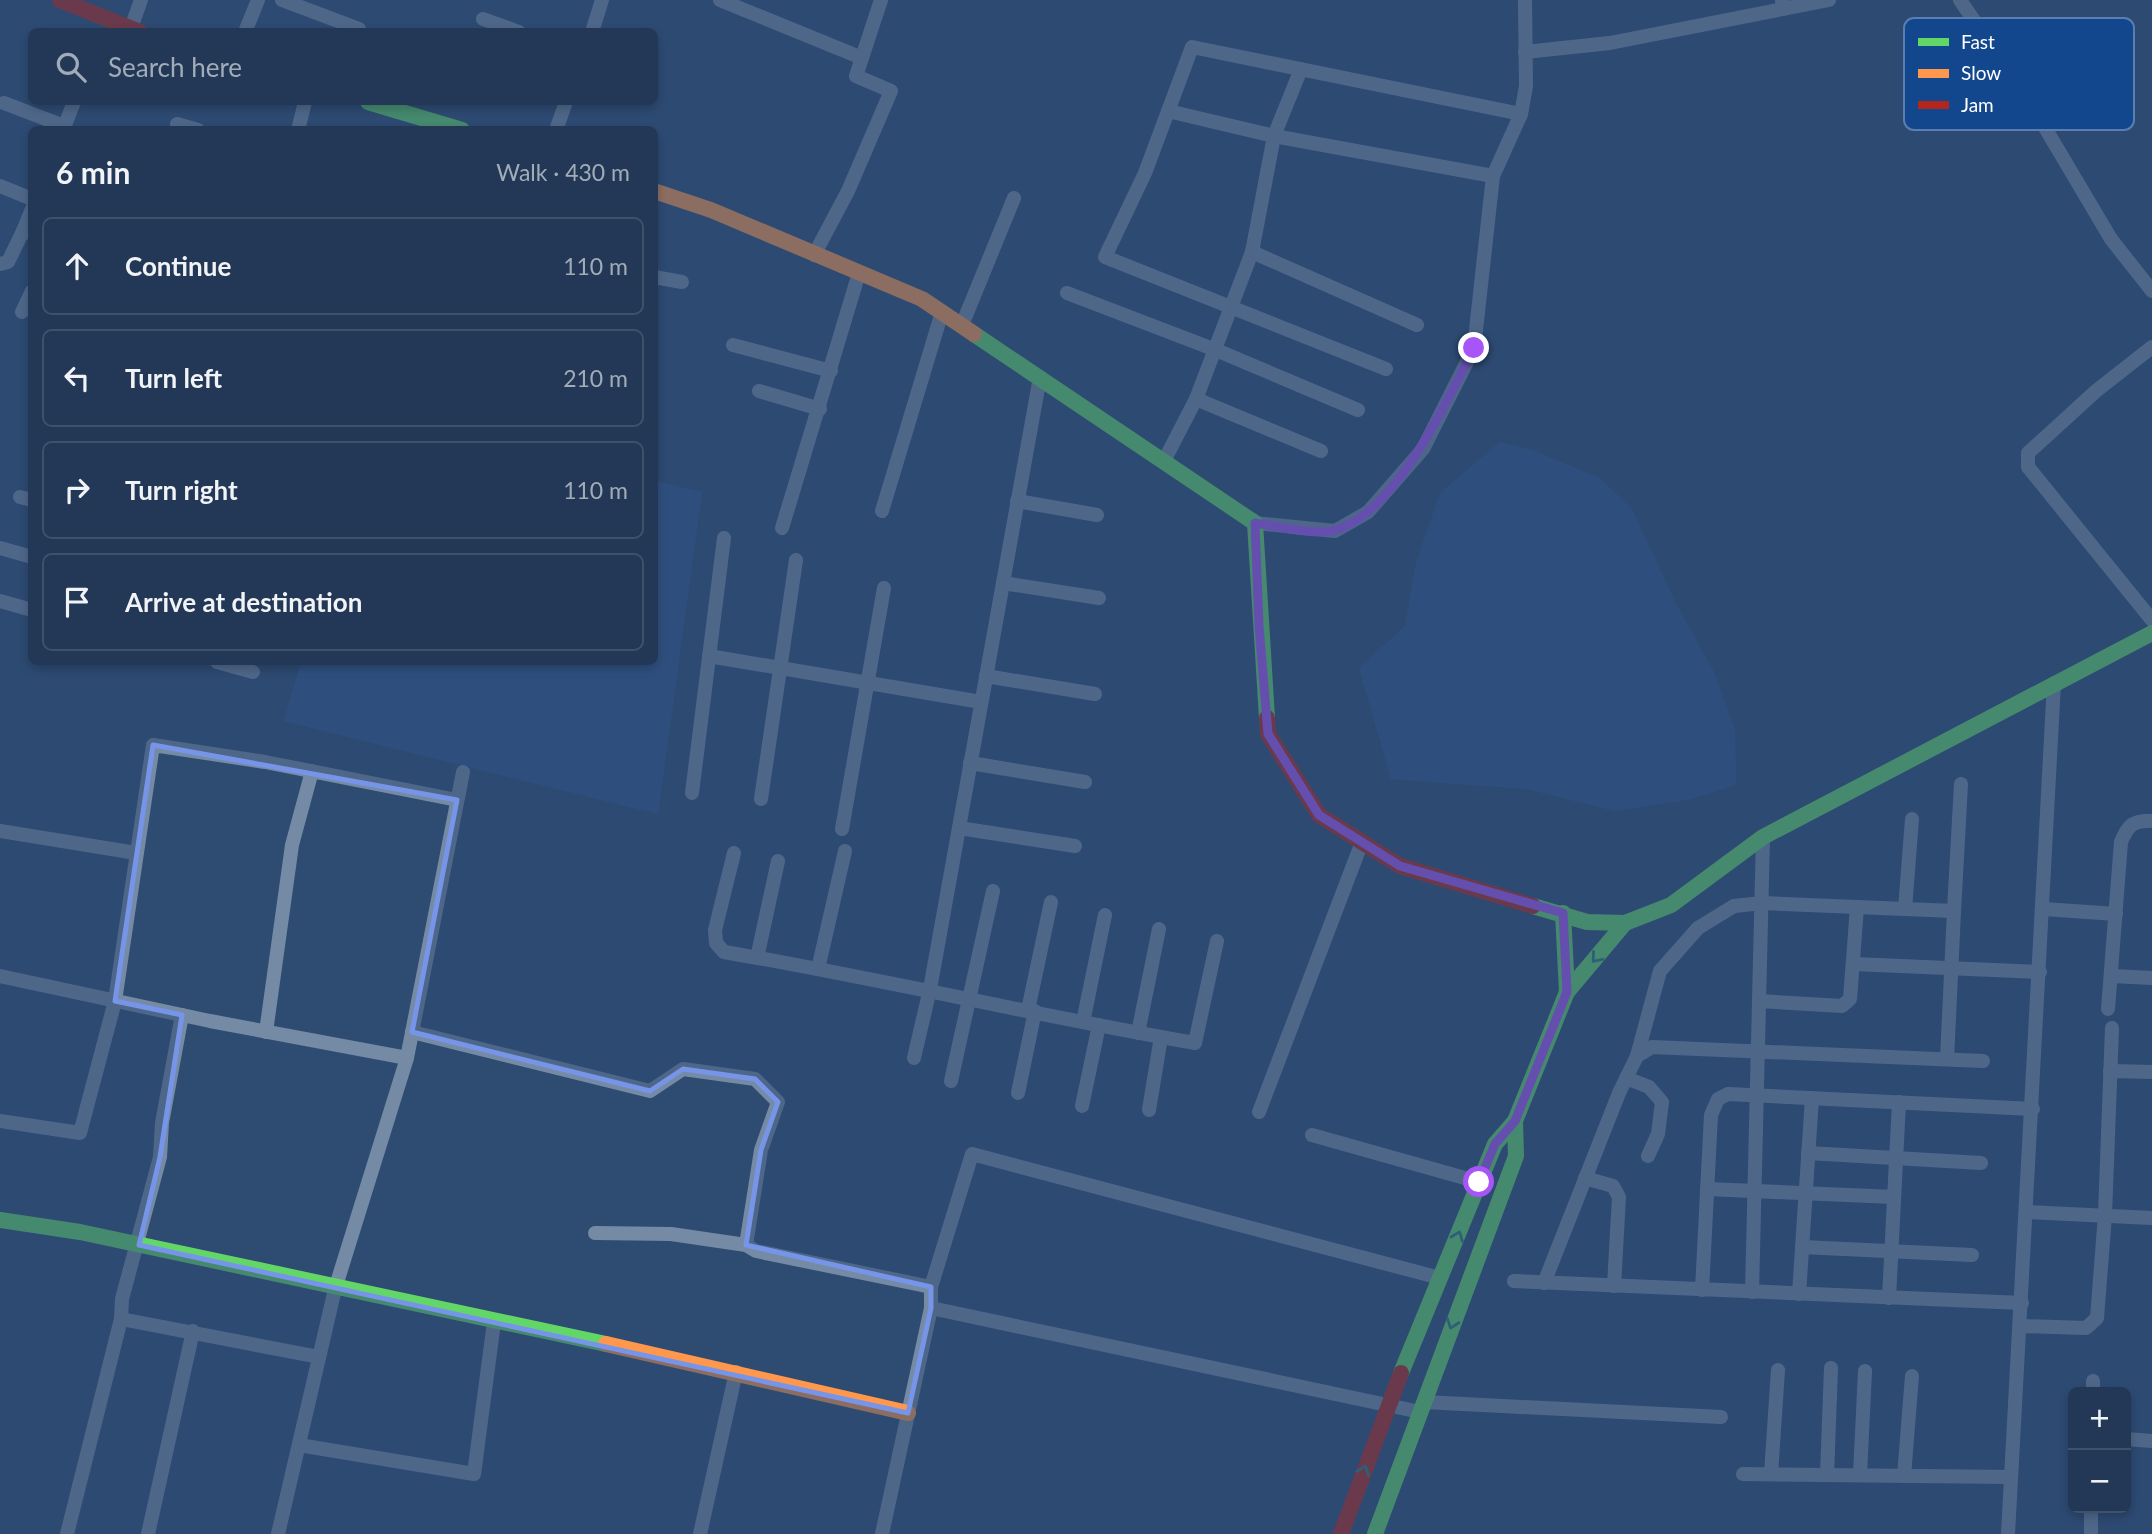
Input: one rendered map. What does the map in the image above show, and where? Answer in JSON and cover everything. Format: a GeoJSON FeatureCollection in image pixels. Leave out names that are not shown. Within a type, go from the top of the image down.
{"type":"FeatureCollection","features":[{"type":"Feature","properties":{"kind":"street"},"geometry":{"type":"LineString","coordinates":[[60,0],[104,25],[123,28]]}},
{"type":"Feature","properties":{"kind":"street"},"geometry":{"type":"LineString","coordinates":[[135,28],[141,0]]}},
{"type":"Feature","properties":{"kind":"street"},"geometry":{"type":"LineString","coordinates":[[247,28],[258,0]]}},
{"type":"Feature","properties":{"kind":"street"},"geometry":{"type":"LineString","coordinates":[[282,0],[356,28]]}},
{"type":"Feature","properties":{"kind":"street"},"geometry":{"type":"LineString","coordinates":[[593,28],[602,0]]}},
{"type":"Feature","properties":{"kind":"street"},"geometry":{"type":"LineString","coordinates":[[720,0],[862,58]]}},
{"type":"Feature","properties":{"kind":"street"},"geometry":{"type":"LineString","coordinates":[[814,255],[848,191],[891,91],[856,76],[881,0]]}},
{"type":"Feature","properties":{"kind":"street"},"geometry":{"type":"LineString","coordinates":[[658,192],[710,210],[922,299],[1255,523],[1335,531],[1367,512],[1423,449],[1474,348],[1493,177],[1521,114],[1526,86],[1525,0]]}},
{"type":"Feature","properties":{"kind":"street"},"geometry":{"type":"LineString","coordinates":[[1525,52],[1610,43],[1782,5],[1829,0]]}},
{"type":"Feature","properties":{"kind":"street"},"geometry":{"type":"LineString","coordinates":[[1960,0],[1972,18]]}},
{"type":"Feature","properties":{"kind":"street"},"geometry":{"type":"LineString","coordinates":[[483,19],[508,28]]}},
{"type":"Feature","properties":{"kind":"street"},"geometry":{"type":"LineString","coordinates":[[1387,369],[1105,257],[1145,173],[1192,47],[1521,114]]}},
{"type":"Feature","properties":{"kind":"street"},"geometry":{"type":"LineString","coordinates":[[1164,461],[1196,399],[1252,252],[1274,136],[1301,69]]}},
{"type":"Feature","properties":{"kind":"street"},"geometry":{"type":"LineString","coordinates":[[4,103],[58,126]]}},
{"type":"Feature","properties":{"kind":"street"},"geometry":{"type":"LineString","coordinates":[[64,126],[73,105]]}},
{"type":"Feature","properties":{"kind":"street"},"geometry":{"type":"LineString","coordinates":[[299,126],[305,105]]}},
{"type":"Feature","properties":{"kind":"street"},"geometry":{"type":"LineString","coordinates":[[378,105],[448,126]]}},
{"type":"Feature","properties":{"kind":"street"},"geometry":{"type":"LineString","coordinates":[[557,126],[565,105]]}},
{"type":"Feature","properties":{"kind":"street"},"geometry":{"type":"LineString","coordinates":[[1168,111],[1274,136],[1493,177]]}},
{"type":"Feature","properties":{"kind":"street"},"geometry":{"type":"LineString","coordinates":[[177,124],[184,126]]}},
{"type":"Feature","properties":{"kind":"street"},"geometry":{"type":"LineString","coordinates":[[2046,130],[2111,239],[2152,291]]}},
{"type":"Feature","properties":{"kind":"street"},"geometry":{"type":"LineString","coordinates":[[0,186],[28,197]]}},
{"type":"Feature","properties":{"kind":"street"},"geometry":{"type":"LineString","coordinates":[[962,325],[1014,198]]}},
{"type":"Feature","properties":{"kind":"street"},"geometry":{"type":"LineString","coordinates":[[0,264],[8,262],[27,232]]}},
{"type":"Feature","properties":{"kind":"street"},"geometry":{"type":"LineString","coordinates":[[1252,252],[1417,325]]}},
{"type":"Feature","properties":{"kind":"street"},"geometry":{"type":"LineString","coordinates":[[782,528],[859,273]]}},
{"type":"Feature","properties":{"kind":"street"},"geometry":{"type":"LineString","coordinates":[[658,278],[682,282]]}},
{"type":"Feature","properties":{"kind":"street"},"geometry":{"type":"LineString","coordinates":[[1067,293],[1216,350],[1358,410]]}},
{"type":"Feature","properties":{"kind":"street"},"geometry":{"type":"LineString","coordinates":[[23,312],[28,300]]}},
{"type":"Feature","properties":{"kind":"street"},"geometry":{"type":"LineString","coordinates":[[883,511],[942,312]]}},
{"type":"Feature","properties":{"kind":"street"},"geometry":{"type":"LineString","coordinates":[[733,345],[831,371]]}},
{"type":"Feature","properties":{"kind":"street"},"geometry":{"type":"LineString","coordinates":[[2152,347],[2096,391],[2028,453],[2028,467],[2152,620]]}},
{"type":"Feature","properties":{"kind":"street"},"geometry":{"type":"LineString","coordinates":[[914,1058],[930,989],[1040,377]]}},
{"type":"Feature","properties":{"kind":"street"},"geometry":{"type":"LineString","coordinates":[[759,391],[820,409]]}},
{"type":"Feature","properties":{"kind":"street"},"geometry":{"type":"LineString","coordinates":[[1196,399],[1321,451]]}},
{"type":"Feature","properties":{"kind":"street"},"geometry":{"type":"LineString","coordinates":[[1017,501],[1097,514]]}},
{"type":"Feature","properties":{"kind":"street"},"geometry":{"type":"LineString","coordinates":[[1255,523],[1259,626],[1268,734],[1319,815],[1400,866],[1587,922],[1625,923],[1671,905],[1763,837],[2054,682],[2152,633]]}},
{"type":"Feature","properties":{"kind":"street"},"geometry":{"type":"LineString","coordinates":[[692,793],[724,538]]}},
{"type":"Feature","properties":{"kind":"street"},"geometry":{"type":"LineString","coordinates":[[0,548],[28,556]]}},
{"type":"Feature","properties":{"kind":"street"},"geometry":{"type":"LineString","coordinates":[[761,799],[778,668],[796,560]]}},
{"type":"Feature","properties":{"kind":"street"},"geometry":{"type":"LineString","coordinates":[[1003,583],[1099,598]]}},
{"type":"Feature","properties":{"kind":"street"},"geometry":{"type":"LineString","coordinates":[[842,828],[884,588]]}},
{"type":"Feature","properties":{"kind":"street"},"geometry":{"type":"LineString","coordinates":[[0,601],[28,609]]}},
{"type":"Feature","properties":{"kind":"street"},"geometry":{"type":"LineString","coordinates":[[709,656],[981,702]]}},
{"type":"Feature","properties":{"kind":"street"},"geometry":{"type":"LineString","coordinates":[[228,665],[253,672]]}},
{"type":"Feature","properties":{"kind":"street"},"geometry":{"type":"LineString","coordinates":[[986,676],[1095,694]]}},
{"type":"Feature","properties":{"kind":"street"},"geometry":{"type":"LineString","coordinates":[[2008,1534],[2044,909],[2054,682]]}},
{"type":"Feature","properties":{"kind":"street"},"geometry":{"type":"LineString","coordinates":[[0,1121],[80,1133],[115,1001],[153,745],[312,771],[457,800]]}},
{"type":"Feature","properties":{"kind":"street"},"geometry":{"type":"LineString","coordinates":[[970,763],[1085,782]]}},
{"type":"Feature","properties":{"kind":"street"},"geometry":{"type":"LineString","coordinates":[[266,1032],[292,845],[312,771]]}},
{"type":"Feature","properties":{"kind":"street"},"geometry":{"type":"LineString","coordinates":[[278,1534],[335,1289],[407,1058],[463,772]]}},
{"type":"Feature","properties":{"kind":"street"},"geometry":{"type":"LineString","coordinates":[[1947,1059],[1961,784]]}},
{"type":"Feature","properties":{"kind":"street"},"geometry":{"type":"LineString","coordinates":[[1905,909],[1912,819]]}},
{"type":"Feature","properties":{"kind":"street"},"geometry":{"type":"LineString","coordinates":[[2108,1009],[2121,842],[2128,826],[2137,820],[2152,821]]}},
{"type":"Feature","properties":{"kind":"street"},"geometry":{"type":"LineString","coordinates":[[959,828],[1075,846]]}},
{"type":"Feature","properties":{"kind":"street"},"geometry":{"type":"LineString","coordinates":[[0,831],[136,853]]}},
{"type":"Feature","properties":{"kind":"street"},"geometry":{"type":"LineString","coordinates":[[1752,1292],[1763,837]]}},
{"type":"Feature","properties":{"kind":"street"},"geometry":{"type":"LineString","coordinates":[[1259,1112],[1362,842]]}},
{"type":"Feature","properties":{"kind":"street"},"geometry":{"type":"LineString","coordinates":[[818,969],[845,851]]}},
{"type":"Feature","properties":{"kind":"street"},"geometry":{"type":"LineString","coordinates":[[734,853],[715,930],[716,943],[724,952],[930,989],[1138,1033],[1195,1043],[1217,941]]}},
{"type":"Feature","properties":{"kind":"street"},"geometry":{"type":"LineString","coordinates":[[757,958],[778,861]]}},
{"type":"Feature","properties":{"kind":"street"},"geometry":{"type":"LineString","coordinates":[[951,1081],[993,891]]}},
{"type":"Feature","properties":{"kind":"street"},"geometry":{"type":"LineString","coordinates":[[1018,1093],[1051,902]]}},
{"type":"Feature","properties":{"kind":"street"},"geometry":{"type":"LineString","coordinates":[[1544,1283],[1637,1056],[1660,971],[1698,928],[1734,906],[1762,903],[1954,911]]}},
{"type":"Feature","properties":{"kind":"street"},"geometry":{"type":"LineString","coordinates":[[1759,1001],[1842,1006],[1850,999],[1857,907]]}},
{"type":"Feature","properties":{"kind":"street"},"geometry":{"type":"LineString","coordinates":[[2044,909],[2116,914]]}},
{"type":"Feature","properties":{"kind":"street"},"geometry":{"type":"LineString","coordinates":[[1563,913],[1567,992]]}},
{"type":"Feature","properties":{"kind":"street"},"geometry":{"type":"LineString","coordinates":[[1083,1021],[1104,915]]}},
{"type":"Feature","properties":{"kind":"street"},"geometry":{"type":"LineString","coordinates":[[1340,1534],[1388,1405],[1495,1144],[1515,1121],[1567,992],[1625,923]]}},
{"type":"Feature","properties":{"kind":"street"},"geometry":{"type":"LineString","coordinates":[[1138,1033],[1159,929]]}},
{"type":"Feature","properties":{"kind":"street"},"geometry":{"type":"LineString","coordinates":[[1854,964],[2040,972]]}},
{"type":"Feature","properties":{"kind":"street"},"geometry":{"type":"LineString","coordinates":[[0,976],[266,1032],[407,1058]]}},
{"type":"Feature","properties":{"kind":"street"},"geometry":{"type":"LineString","coordinates":[[2112,976],[2152,978]]}},
{"type":"Feature","properties":{"kind":"street"},"geometry":{"type":"LineString","coordinates":[[67,1534],[121,1319],[122,1299],[139,1245],[160,1157],[162,1123],[182,1015]]}},
{"type":"Feature","properties":{"kind":"street"},"geometry":{"type":"LineString","coordinates":[[1082,1105],[1099,1025]]}},
{"type":"Feature","properties":{"kind":"street"},"geometry":{"type":"LineString","coordinates":[[2021,1326],[2085,1328],[2097,1318],[2105,1215],[2112,1028]]}},
{"type":"Feature","properties":{"kind":"street"},"geometry":{"type":"LineString","coordinates":[[412,1032],[650,1091],[683,1069],[755,1079],[778,1102],[761,1150],[746,1245]]}},
{"type":"Feature","properties":{"kind":"street"},"geometry":{"type":"LineString","coordinates":[[1149,1110],[1161,1037]]}},
{"type":"Feature","properties":{"kind":"street"},"geometry":{"type":"LineString","coordinates":[[1637,1056],[1652,1047],[1668,1046],[1983,1061]]}},
{"type":"Feature","properties":{"kind":"street"},"geometry":{"type":"LineString","coordinates":[[2110,1071],[2152,1072]]}},
{"type":"Feature","properties":{"kind":"street"},"geometry":{"type":"LineString","coordinates":[[1626,1078],[1649,1087],[1662,1102],[1658,1134],[1648,1156]]}},
{"type":"Feature","properties":{"kind":"street"},"geometry":{"type":"LineString","coordinates":[[1702,1290],[1711,1115],[1718,1099],[1728,1094],[2033,1109]]}},
{"type":"Feature","properties":{"kind":"street"},"geometry":{"type":"LineString","coordinates":[[1798,1294],[1812,1098]]}},
{"type":"Feature","properties":{"kind":"street"},"geometry":{"type":"LineString","coordinates":[[1889,1298],[1899,1102]]}},
{"type":"Feature","properties":{"kind":"street"},"geometry":{"type":"LineString","coordinates":[[1376,1534],[1516,1156],[1515,1121]]}},
{"type":"Feature","properties":{"kind":"street"},"geometry":{"type":"LineString","coordinates":[[1312,1135],[1479,1182]]}},
{"type":"Feature","properties":{"kind":"street"},"geometry":{"type":"LineString","coordinates":[[1808,1153],[1981,1163]]}},
{"type":"Feature","properties":{"kind":"street"},"geometry":{"type":"LineString","coordinates":[[882,1534],[931,1308],[931,1287],[972,1154],[1440,1278]]}},
{"type":"Feature","properties":{"kind":"street"},"geometry":{"type":"LineString","coordinates":[[1585,1178],[1613,1186],[1619,1198],[1614,1286]]}},
{"type":"Feature","properties":{"kind":"street"},"geometry":{"type":"LineString","coordinates":[[1707,1189],[1894,1198]]}},
{"type":"Feature","properties":{"kind":"street"},"geometry":{"type":"LineString","coordinates":[[2027,1212],[2152,1218]]}},
{"type":"Feature","properties":{"kind":"street"},"geometry":{"type":"LineString","coordinates":[[0,1220],[139,1245],[736,1373],[908,1413]]}},
{"type":"Feature","properties":{"kind":"street"},"geometry":{"type":"LineString","coordinates":[[596,1233],[671,1234],[746,1245],[756,1251],[931,1287]]}},
{"type":"Feature","properties":{"kind":"street"},"geometry":{"type":"LineString","coordinates":[[1802,1247],[1972,1255]]}},
{"type":"Feature","properties":{"kind":"street"},"geometry":{"type":"LineString","coordinates":[[1514,1281],[2022,1303]]}},
{"type":"Feature","properties":{"kind":"street"},"geometry":{"type":"LineString","coordinates":[[931,1308],[1388,1405],[1721,1417]]}},
{"type":"Feature","properties":{"kind":"street"},"geometry":{"type":"LineString","coordinates":[[121,1319],[319,1357]]}},
{"type":"Feature","properties":{"kind":"street"},"geometry":{"type":"LineString","coordinates":[[299,1446],[474,1474],[494,1322]]}},
{"type":"Feature","properties":{"kind":"street"},"geometry":{"type":"LineString","coordinates":[[148,1534],[193,1331]]}},
{"type":"Feature","properties":{"kind":"street"},"geometry":{"type":"LineString","coordinates":[[1827,1475],[1831,1368]]}},
{"type":"Feature","properties":{"kind":"street"},"geometry":{"type":"LineString","coordinates":[[1771,1474],[1778,1370]]}},
{"type":"Feature","properties":{"kind":"street"},"geometry":{"type":"LineString","coordinates":[[1860,1475],[1865,1371]]}},
{"type":"Feature","properties":{"kind":"street"},"geometry":{"type":"LineString","coordinates":[[700,1534],[736,1373]]}},
{"type":"Feature","properties":{"kind":"street"},"geometry":{"type":"LineString","coordinates":[[1904,1476],[1912,1376]]}},
{"type":"Feature","properties":{"kind":"street"},"geometry":{"type":"LineString","coordinates":[[2131,1439],[2152,1441]]}},
{"type":"Feature","properties":{"kind":"street"},"geometry":{"type":"LineString","coordinates":[[1742,1474],[2011,1477]]}},
{"type":"Feature","properties":{"kind":"street"},"geometry":{"type":"LineString","coordinates":[[2091,1513],[2091,1534]]}},
{"type":"Feature","properties":{"kind":"highlighted area"},"geometry":{"type":"Polygon","coordinates":[[[153,745],[457,800],[412,1032],[650,1091],[683,1069],[755,1079],[778,1102],[761,1150],[746,1245],[931,1287],[931,1308],[908,1413],[139,1245],[160,1157],[182,1015],[115,1001],[153,745]]]}},
{"type":"Feature","properties":{"kind":"water"},"geometry":{"type":"Polygon","coordinates":[[[1500,442],[1535,451],[1601,479],[1632,509],[1675,602],[1714,672],[1735,730],[1736,785],[1691,799],[1615,811],[1527,789],[1391,779],[1359,668],[1405,626],[1416,563],[1440,493],[1500,442]]]}},
{"type":"Feature","properties":{"kind":"water"},"geometry":{"type":"Polygon","coordinates":[[[658,482],[702,492],[658,814],[284,721],[300,665],[658,665],[658,482]]]}},
{"type":"Feature","properties":{"kind":"traffic: fast"},"geometry":{"type":"LineString","coordinates":[[378,105],[449,126]]}},
{"type":"Feature","properties":{"kind":"traffic: fast"},"geometry":{"type":"LineString","coordinates":[[974,334],[1255,523],[1267,718]]}},
{"type":"Feature","properties":{"kind":"traffic: fast"},"geometry":{"type":"LineString","coordinates":[[1533,906],[1587,922],[1625,923],[1671,905],[1763,837],[2152,633]]}},
{"type":"Feature","properties":{"kind":"traffic: fast"},"geometry":{"type":"LineString","coordinates":[[1563,913],[1567,992]]}},
{"type":"Feature","properties":{"kind":"traffic: fast"},"geometry":{"type":"LineString","coordinates":[[1401,1373],[1495,1144],[1515,1121],[1567,992],[1625,923]]}},
{"type":"Feature","properties":{"kind":"traffic: fast"},"geometry":{"type":"LineString","coordinates":[[1375,1534],[1516,1156],[1515,1121]]}},
{"type":"Feature","properties":{"kind":"traffic: fast"},"geometry":{"type":"LineString","coordinates":[[0,1220],[80,1232],[606,1344]]}},
{"type":"Feature","properties":{"kind":"traffic: slow"},"geometry":{"type":"LineString","coordinates":[[658,192],[711,210],[922,299],[974,334]]}},
{"type":"Feature","properties":{"kind":"traffic: slow"},"geometry":{"type":"LineString","coordinates":[[606,1344],[908,1413]]}},
{"type":"Feature","properties":{"kind":"traffic: jam"},"geometry":{"type":"LineString","coordinates":[[60,0],[130,28]]}},
{"type":"Feature","properties":{"kind":"traffic: jam"},"geometry":{"type":"LineString","coordinates":[[1267,718],[1268,734],[1319,815],[1400,866],[1533,906]]}},
{"type":"Feature","properties":{"kind":"traffic: jam"},"geometry":{"type":"LineString","coordinates":[[1341,1534],[1401,1373]]}},
{"type":"Feature","properties":{"kind":"route"},"geometry":{"type":"LineString","coordinates":[[1474,348],[1423,449],[1367,512],[1335,531],[1255,523],[1259,626],[1268,734],[1319,815],[1400,866],[1563,913],[1567,992],[1515,1121],[1495,1144],[1479,1182]]}}]}
